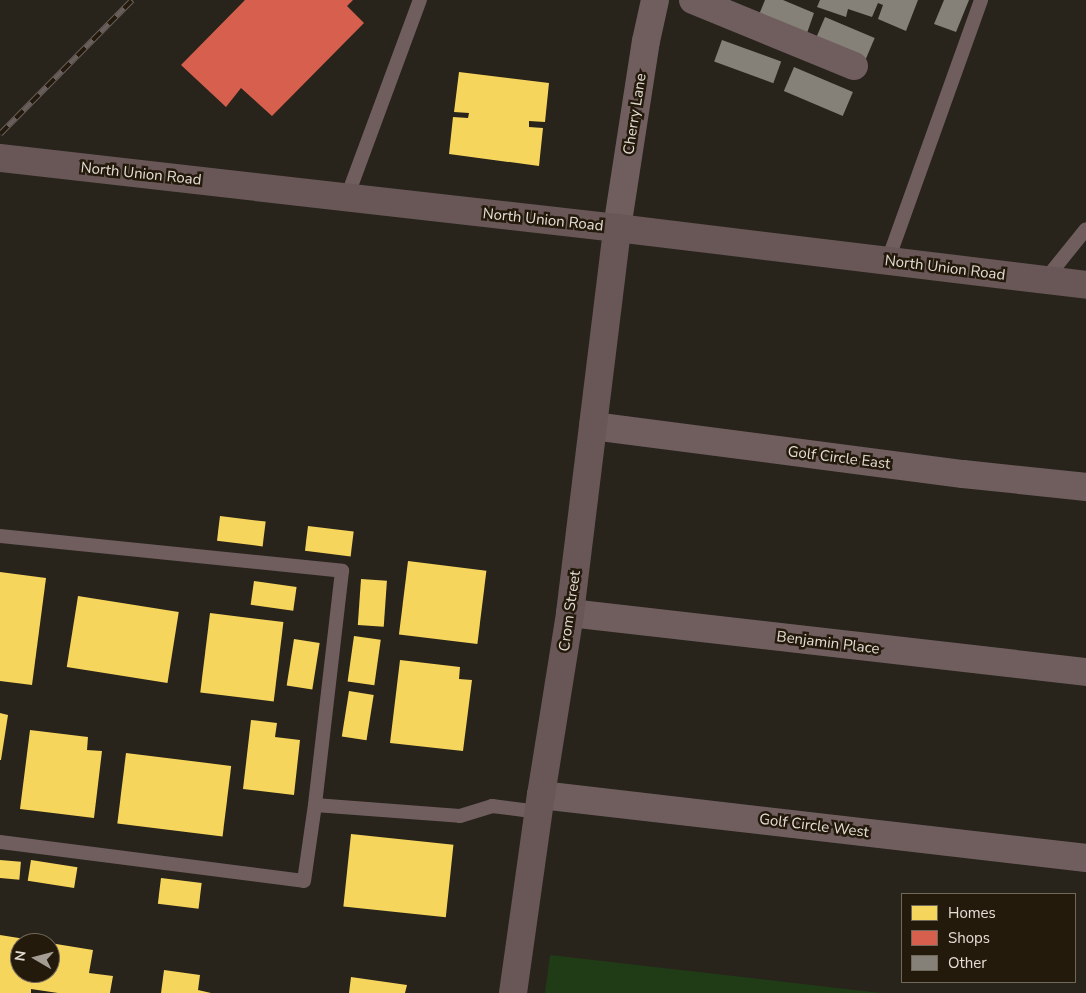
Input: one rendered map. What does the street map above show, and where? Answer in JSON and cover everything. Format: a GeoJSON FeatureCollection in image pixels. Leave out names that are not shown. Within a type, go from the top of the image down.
{"type":"FeatureCollection","features":[{"type":"Feature","properties":{"kind":"street","name":"Cherry Lane"},"geometry":{"type":"LineString","coordinates":[[617,228],[655,0]]}},
{"type":"Feature","properties":{"kind":"street"},"geometry":{"type":"LineString","coordinates":[[693,0],[854,66]]}},
{"type":"Feature","properties":{"kind":"street","name":"North Union Road"},"geometry":{"type":"LineString","coordinates":[[0,158],[617,228],[1086,284]]}},
{"type":"Feature","properties":{"kind":"street","name":"Crom Street"},"geometry":{"type":"LineString","coordinates":[[513,993],[540,803],[570,614],[617,228]]}},
{"type":"Feature","properties":{"kind":"street","name":"Golf Circle East"},"geometry":{"type":"LineString","coordinates":[[593,426],[963,474],[1086,487]]}},
{"type":"Feature","properties":{"kind":"street","name":"Benjamin Place"},"geometry":{"type":"LineString","coordinates":[[570,614],[1086,672]]}},
{"type":"Feature","properties":{"kind":"street","name":"Golf Circle West"},"geometry":{"type":"LineString","coordinates":[[540,803],[1086,858]]}},
{"type":"Feature","properties":{"kind":"lane"},"geometry":{"type":"LineString","coordinates":[[346,198],[420,0]]}},
{"type":"Feature","properties":{"kind":"lane"},"geometry":{"type":"LineString","coordinates":[[888,260],[981,0]]}},
{"type":"Feature","properties":{"kind":"lane"},"geometry":{"type":"LineString","coordinates":[[1045,280],[1086,229]]}},
{"type":"Feature","properties":{"kind":"lane"},"geometry":{"type":"LineString","coordinates":[[0,536],[342,571],[315,805],[304,880],[0,842]]}},
{"type":"Feature","properties":{"kind":"lane"},"geometry":{"type":"LineString","coordinates":[[315,805],[460,816],[492,806],[540,803]]}},
{"type":"Feature","properties":{"kind":"green space"},"geometry":{"type":"Polygon","coordinates":[[[550,955],[872,992],[882,993],[545,993],[550,955]]]}},
{"type":"Feature","properties":{"kind":"building: Homes"},"geometry":{"type":"Polygon","coordinates":[[[459,72],[549,83],[545,122],[529,121],[529,127],[543,128],[539,166],[449,154],[453,117],[468,118],[469,113],[454,112],[459,72]]]}},
{"type":"Feature","properties":{"kind":"building: Homes"},"geometry":{"type":"Polygon","coordinates":[[[220,516],[266,522],[263,546],[217,541],[220,516]]]}},
{"type":"Feature","properties":{"kind":"building: Homes"},"geometry":{"type":"Polygon","coordinates":[[[308,526],[354,532],[351,556],[305,551],[308,526]]]}},
{"type":"Feature","properties":{"kind":"building: Homes"},"geometry":{"type":"Polygon","coordinates":[[[408,561],[486,571],[477,644],[399,634],[408,561]]]}},
{"type":"Feature","properties":{"kind":"building: Homes"},"geometry":{"type":"Polygon","coordinates":[[[0,572],[46,578],[32,685],[0,681],[0,572]]]}},
{"type":"Feature","properties":{"kind":"building: Homes"},"geometry":{"type":"Polygon","coordinates":[[[361,579],[387,581],[384,627],[358,625],[361,579]]]}},
{"type":"Feature","properties":{"kind":"building: Homes"},"geometry":{"type":"Polygon","coordinates":[[[254,581],[297,587],[293,611],[251,605],[254,581]]]}},
{"type":"Feature","properties":{"kind":"building: Homes"},"geometry":{"type":"Polygon","coordinates":[[[78,596],[179,612],[167,683],[67,667],[78,596]]]}},
{"type":"Feature","properties":{"kind":"building: Homes"},"geometry":{"type":"Polygon","coordinates":[[[210,613],[283,622],[274,701],[200,692],[210,613]]]}},
{"type":"Feature","properties":{"kind":"building: Homes"},"geometry":{"type":"Polygon","coordinates":[[[354,636],[381,640],[374,685],[348,682],[354,636]]]}},
{"type":"Feature","properties":{"kind":"building: Homes"},"geometry":{"type":"Polygon","coordinates":[[[294,639],[320,643],[312,689],[287,685],[294,639]]]}},
{"type":"Feature","properties":{"kind":"building: Homes"},"geometry":{"type":"Polygon","coordinates":[[[400,660],[460,667],[459,679],[472,680],[463,751],[390,743],[400,660]]]}},
{"type":"Feature","properties":{"kind":"building: Homes"},"geometry":{"type":"Polygon","coordinates":[[[349,691],[374,695],[366,740],[342,736],[349,691]]]}},
{"type":"Feature","properties":{"kind":"building: Homes"},"geometry":{"type":"Polygon","coordinates":[[[0,713],[8,715],[1,760],[0,760],[0,713]]]}},
{"type":"Feature","properties":{"kind":"building: Homes"},"geometry":{"type":"Polygon","coordinates":[[[251,720],[277,723],[275,737],[300,740],[294,795],[243,789],[251,720]]]}},
{"type":"Feature","properties":{"kind":"building: Homes"},"geometry":{"type":"Polygon","coordinates":[[[30,730],[88,737],[87,750],[102,751],[94,818],[20,809],[30,730]]]}},
{"type":"Feature","properties":{"kind":"building: Homes"},"geometry":{"type":"Polygon","coordinates":[[[126,753],[231,766],[223,836],[117,823],[126,753]]]}},
{"type":"Feature","properties":{"kind":"building: Homes"},"geometry":{"type":"Polygon","coordinates":[[[351,834],[453,845],[446,917],[343,907],[351,834]]]}},
{"type":"Feature","properties":{"kind":"building: Homes"},"geometry":{"type":"Polygon","coordinates":[[[0,860],[21,862],[19,880],[0,878],[0,860]]]}},
{"type":"Feature","properties":{"kind":"building: Homes"},"geometry":{"type":"Polygon","coordinates":[[[31,860],[77,867],[74,888],[28,881],[31,860]]]}},
{"type":"Feature","properties":{"kind":"building: Homes"},"geometry":{"type":"Polygon","coordinates":[[[161,878],[202,883],[199,909],[158,904],[161,878]]]}},
{"type":"Feature","properties":{"kind":"building: Homes"},"geometry":{"type":"Polygon","coordinates":[[[0,935],[10,937],[10,983],[60,983],[60,945],[93,950],[89,973],[113,976],[110,993],[58,993],[31,989],[31,993],[0,993],[0,935]]]}},
{"type":"Feature","properties":{"kind":"building: Homes"},"geometry":{"type":"Polygon","coordinates":[[[164,970],[200,975],[198,990],[211,993],[161,993],[164,970]]]}},
{"type":"Feature","properties":{"kind":"building: Homes"},"geometry":{"type":"Polygon","coordinates":[[[351,977],[407,985],[405,993],[349,993],[351,977]]]}},
{"type":"Feature","properties":{"kind":"building: Shops"},"geometry":{"type":"Polygon","coordinates":[[[245,0],[353,0],[347,6],[364,23],[272,116],[241,88],[226,107],[181,65],[245,0]]]}},
{"type":"Feature","properties":{"kind":"building: Other"},"geometry":{"type":"Polygon","coordinates":[[[765,0],[783,0],[814,13],[806,36],[758,17],[765,0]]]}},
{"type":"Feature","properties":{"kind":"building: Other"},"geometry":{"type":"Polygon","coordinates":[[[820,0],[918,0],[906,31],[878,19],[883,5],[878,3],[872,17],[848,9],[846,17],[817,7],[820,0]]]}},
{"type":"Feature","properties":{"kind":"building: Other"},"geometry":{"type":"Polygon","coordinates":[[[944,0],[969,0],[956,32],[934,24],[944,0]]]}},
{"type":"Feature","properties":{"kind":"building: Other"},"geometry":{"type":"Polygon","coordinates":[[[825,17],[875,38],[865,61],[815,40],[825,17]]]}},
{"type":"Feature","properties":{"kind":"building: Other"},"geometry":{"type":"Polygon","coordinates":[[[722,40],[781,62],[773,83],[714,62],[722,40]]]}},
{"type":"Feature","properties":{"kind":"building: Other"},"geometry":{"type":"Polygon","coordinates":[[[794,67],[853,92],[843,116],[784,91],[794,67]]]}},
{"type":"Feature","properties":{"kind":"railway"},"geometry":{"type":"LineString","coordinates":[[0,134],[132,0]]}}]}
